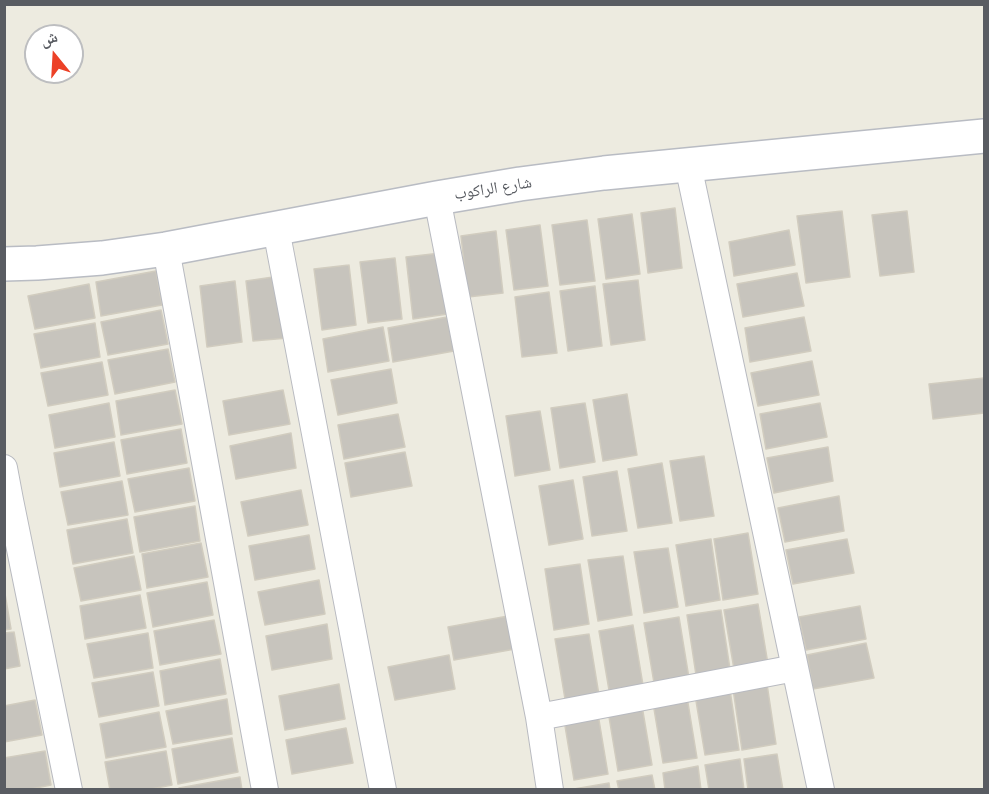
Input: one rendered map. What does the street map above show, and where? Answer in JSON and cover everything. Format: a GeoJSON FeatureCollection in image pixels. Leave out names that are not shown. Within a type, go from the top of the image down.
{"type":"FeatureCollection","features":[{"type":"Feature","properties":{"kind":"street","name":"شارع الراكوب"},"geometry":{"type":"LineString","coordinates":[[4,264],[102,258],[166,249],[436,198],[604,173],[984,136]]}},
{"type":"Feature","properties":{"kind":"street"},"geometry":{"type":"LineString","coordinates":[[688,165],[821,789]]}},
{"type":"Feature","properties":{"kind":"street"},"geometry":{"type":"LineString","coordinates":[[436,198],[539,717],[550,789]]}},
{"type":"Feature","properties":{"kind":"street"},"geometry":{"type":"LineString","coordinates":[[276,229],[382,789]]}},
{"type":"Feature","properties":{"kind":"street"},"geometry":{"type":"LineString","coordinates":[[166,249],[265,789]]}},
{"type":"Feature","properties":{"kind":"street"},"geometry":{"type":"LineString","coordinates":[[4,468],[69,789]]}},
{"type":"Feature","properties":{"kind":"street"},"geometry":{"type":"LineString","coordinates":[[539,717],[795,668]]}},
{"type":"Feature","properties":{"kind":"building"},"geometry":{"type":"Polygon","coordinates":[[[675,208],[682,268],[648,273],[641,213],[675,208]]]}},
{"type":"Feature","properties":{"kind":"building"},"geometry":{"type":"Polygon","coordinates":[[[842,211],[850,277],[806,283],[797,216],[842,211]]]}},
{"type":"Feature","properties":{"kind":"building"},"geometry":{"type":"Polygon","coordinates":[[[907,211],[914,272],[880,276],[872,215],[907,211]]]}},
{"type":"Feature","properties":{"kind":"building"},"geometry":{"type":"Polygon","coordinates":[[[632,214],[640,274],[606,279],[598,219],[632,214]]]}},
{"type":"Feature","properties":{"kind":"building"},"geometry":{"type":"Polygon","coordinates":[[[587,220],[595,281],[560,285],[552,225],[587,220]]]}},
{"type":"Feature","properties":{"kind":"building"},"geometry":{"type":"Polygon","coordinates":[[[540,225],[548,286],[514,290],[506,230],[540,225]]]}},
{"type":"Feature","properties":{"kind":"building"},"geometry":{"type":"Polygon","coordinates":[[[789,230],[795,265],[734,276],[729,242],[789,230]]]}},
{"type":"Feature","properties":{"kind":"building"},"geometry":{"type":"Polygon","coordinates":[[[496,231],[503,293],[468,297],[461,236],[496,231]]]}},
{"type":"Feature","properties":{"kind":"building"},"geometry":{"type":"Polygon","coordinates":[[[441,253],[448,314],[413,319],[406,257],[441,253]]]}},
{"type":"Feature","properties":{"kind":"building"},"geometry":{"type":"Polygon","coordinates":[[[395,258],[402,319],[368,323],[360,262],[395,258]]]}},
{"type":"Feature","properties":{"kind":"building"},"geometry":{"type":"Polygon","coordinates":[[[349,265],[356,325],[322,330],[314,269],[349,265]]]}},
{"type":"Feature","properties":{"kind":"building"},"geometry":{"type":"Polygon","coordinates":[[[156,271],[162,305],[101,316],[96,282],[156,271]]]}},
{"type":"Feature","properties":{"kind":"building"},"geometry":{"type":"Polygon","coordinates":[[[797,273],[804,306],[743,317],[737,284],[797,273]]]}},
{"type":"Feature","properties":{"kind":"building"},"geometry":{"type":"Polygon","coordinates":[[[280,276],[288,338],[253,341],[246,281],[280,276]]]}},
{"type":"Feature","properties":{"kind":"building"},"geometry":{"type":"Polygon","coordinates":[[[638,280],[645,340],[611,345],[603,284],[638,280]]]}},
{"type":"Feature","properties":{"kind":"building"},"geometry":{"type":"Polygon","coordinates":[[[235,281],[242,342],[207,347],[200,286],[235,281]]]}},
{"type":"Feature","properties":{"kind":"building"},"geometry":{"type":"Polygon","coordinates":[[[89,284],[95,318],[35,329],[28,296],[89,284]]]}},
{"type":"Feature","properties":{"kind":"building"},"geometry":{"type":"Polygon","coordinates":[[[595,286],[602,346],[568,351],[560,291],[595,286]]]}},
{"type":"Feature","properties":{"kind":"building"},"geometry":{"type":"Polygon","coordinates":[[[549,292],[557,353],[522,357],[515,297],[549,292]]]}},
{"type":"Feature","properties":{"kind":"building"},"geometry":{"type":"Polygon","coordinates":[[[161,310],[168,344],[108,355],[101,322],[161,310]]]}},
{"type":"Feature","properties":{"kind":"building"},"geometry":{"type":"Polygon","coordinates":[[[447,317],[454,351],[393,362],[388,328],[447,317]]]}},
{"type":"Feature","properties":{"kind":"building"},"geometry":{"type":"Polygon","coordinates":[[[804,317],[811,351],[750,362],[745,328],[804,317]]]}},
{"type":"Feature","properties":{"kind":"building"},"geometry":{"type":"Polygon","coordinates":[[[95,323],[100,357],[41,368],[34,334],[95,323]]]}},
{"type":"Feature","properties":{"kind":"building"},"geometry":{"type":"Polygon","coordinates":[[[383,327],[389,361],[328,372],[323,339],[383,327]]]}},
{"type":"Feature","properties":{"kind":"building"},"geometry":{"type":"Polygon","coordinates":[[[168,349],[175,382],[115,394],[108,360],[168,349]]]}},
{"type":"Feature","properties":{"kind":"building"},"geometry":{"type":"Polygon","coordinates":[[[812,361],[819,395],[758,406],[751,373],[812,361]]]}},
{"type":"Feature","properties":{"kind":"building"},"geometry":{"type":"Polygon","coordinates":[[[102,362],[108,395],[48,406],[41,373],[102,362]]]}},
{"type":"Feature","properties":{"kind":"building"},"geometry":{"type":"Polygon","coordinates":[[[391,369],[397,403],[338,415],[331,380],[391,369]]]}},
{"type":"Feature","properties":{"kind":"building"},"geometry":{"type":"Polygon","coordinates":[[[984,378],[984,413],[933,419],[929,384],[984,378]]]}},
{"type":"Feature","properties":{"kind":"building"},"geometry":{"type":"Polygon","coordinates":[[[175,390],[182,424],[121,435],[116,401],[175,390]]]}},
{"type":"Feature","properties":{"kind":"building"},"geometry":{"type":"Polygon","coordinates":[[[283,390],[290,424],[229,435],[223,401],[283,390]]]}},
{"type":"Feature","properties":{"kind":"building"},"geometry":{"type":"Polygon","coordinates":[[[627,394],[637,455],[603,461],[593,400],[627,394]]]}},
{"type":"Feature","properties":{"kind":"building"},"geometry":{"type":"Polygon","coordinates":[[[109,403],[115,437],[55,448],[49,415],[109,403]]]}},
{"type":"Feature","properties":{"kind":"building"},"geometry":{"type":"Polygon","coordinates":[[[585,403],[595,462],[560,468],[551,408],[585,403]]]}},
{"type":"Feature","properties":{"kind":"building"},"geometry":{"type":"Polygon","coordinates":[[[820,403],[827,437],[766,449],[760,414],[820,403]]]}},
{"type":"Feature","properties":{"kind":"building"},"geometry":{"type":"Polygon","coordinates":[[[540,411],[550,470],[515,476],[506,416],[540,411]]]}},
{"type":"Feature","properties":{"kind":"building"},"geometry":{"type":"Polygon","coordinates":[[[398,414],[405,447],[344,459],[338,425],[398,414]]]}},
{"type":"Feature","properties":{"kind":"building"},"geometry":{"type":"Polygon","coordinates":[[[181,429],[187,463],[127,474],[121,440],[181,429]]]}},
{"type":"Feature","properties":{"kind":"building"},"geometry":{"type":"Polygon","coordinates":[[[291,433],[296,468],[236,479],[230,446],[291,433]]]}},
{"type":"Feature","properties":{"kind":"building"},"geometry":{"type":"Polygon","coordinates":[[[114,442],[120,476],[60,487],[54,453],[114,442]]]}},
{"type":"Feature","properties":{"kind":"building"},"geometry":{"type":"Polygon","coordinates":[[[828,447],[833,481],[774,493],[767,458],[828,447]]]}},
{"type":"Feature","properties":{"kind":"building"},"geometry":{"type":"Polygon","coordinates":[[[405,452],[412,486],[351,497],[345,463],[405,452]]]}},
{"type":"Feature","properties":{"kind":"building"},"geometry":{"type":"Polygon","coordinates":[[[704,456],[714,516],[680,521],[670,461],[704,456]]]}},
{"type":"Feature","properties":{"kind":"building"},"geometry":{"type":"Polygon","coordinates":[[[662,463],[672,523],[638,528],[628,469],[662,463]]]}},
{"type":"Feature","properties":{"kind":"building"},"geometry":{"type":"Polygon","coordinates":[[[189,468],[195,501],[135,512],[128,479],[189,468]]]}},
{"type":"Feature","properties":{"kind":"building"},"geometry":{"type":"Polygon","coordinates":[[[617,471],[627,531],[592,536],[583,477],[617,471]]]}},
{"type":"Feature","properties":{"kind":"building"},"geometry":{"type":"Polygon","coordinates":[[[573,480],[583,539],[549,545],[539,486],[573,480]]]}},
{"type":"Feature","properties":{"kind":"building"},"geometry":{"type":"Polygon","coordinates":[[[122,481],[128,515],[68,525],[61,492],[122,481]]]}},
{"type":"Feature","properties":{"kind":"building"},"geometry":{"type":"Polygon","coordinates":[[[301,490],[308,525],[248,536],[241,502],[301,490]]]}},
{"type":"Feature","properties":{"kind":"building"},"geometry":{"type":"Polygon","coordinates":[[[839,496],[844,531],[785,542],[778,508],[839,496]]]}},
{"type":"Feature","properties":{"kind":"building"},"geometry":{"type":"Polygon","coordinates":[[[195,506],[200,541],[140,552],[134,517],[195,506]]]}},
{"type":"Feature","properties":{"kind":"building"},"geometry":{"type":"Polygon","coordinates":[[[127,519],[133,553],[73,564],[67,530],[127,519]]]}},
{"type":"Feature","properties":{"kind":"building"},"geometry":{"type":"Polygon","coordinates":[[[748,533],[758,594],[723,600],[714,539],[748,533]]]}},
{"type":"Feature","properties":{"kind":"building"},"geometry":{"type":"Polygon","coordinates":[[[309,535],[315,569],[255,580],[249,546],[309,535]]]}},
{"type":"Feature","properties":{"kind":"building"},"geometry":{"type":"Polygon","coordinates":[[[711,539],[720,600],[686,606],[676,545],[711,539]]]}},
{"type":"Feature","properties":{"kind":"building"},"geometry":{"type":"Polygon","coordinates":[[[847,539],[854,573],[793,584],[786,550],[847,539]]]}},
{"type":"Feature","properties":{"kind":"building"},"geometry":{"type":"Polygon","coordinates":[[[201,543],[208,577],[147,588],[142,554],[201,543]]]}},
{"type":"Feature","properties":{"kind":"building"},"geometry":{"type":"Polygon","coordinates":[[[668,548],[678,607],[644,613],[634,552],[668,548]]]}},
{"type":"Feature","properties":{"kind":"building"},"geometry":{"type":"Polygon","coordinates":[[[134,556],[141,590],[81,601],[74,568],[134,556]]]}},
{"type":"Feature","properties":{"kind":"building"},"geometry":{"type":"Polygon","coordinates":[[[623,556],[632,615],[598,621],[588,560],[623,556]]]}},
{"type":"Feature","properties":{"kind":"building"},"geometry":{"type":"Polygon","coordinates":[[[580,564],[589,624],[554,630],[545,569],[580,564]]]}},
{"type":"Feature","properties":{"kind":"building"},"geometry":{"type":"Polygon","coordinates":[[[319,580],[325,614],[265,625],[258,592],[319,580]]]}},
{"type":"Feature","properties":{"kind":"building"},"geometry":{"type":"Polygon","coordinates":[[[207,582],[213,615],[153,627],[147,593],[207,582]]]}},
{"type":"Feature","properties":{"kind":"building"},"geometry":{"type":"Polygon","coordinates":[[[4,595],[11,629],[4,630],[4,595]]]}},
{"type":"Feature","properties":{"kind":"building"},"geometry":{"type":"Polygon","coordinates":[[[140,595],[146,628],[85,639],[80,606],[140,595]]]}},
{"type":"Feature","properties":{"kind":"building"},"geometry":{"type":"Polygon","coordinates":[[[758,604],[768,664],[734,669],[724,610],[758,604]]]}},
{"type":"Feature","properties":{"kind":"building"},"geometry":{"type":"Polygon","coordinates":[[[860,606],[866,639],[806,650],[799,617],[860,606]]]}},
{"type":"Feature","properties":{"kind":"building"},"geometry":{"type":"Polygon","coordinates":[[[721,610],[730,669],[696,675],[687,615],[721,610]]]}},
{"type":"Feature","properties":{"kind":"building"},"geometry":{"type":"Polygon","coordinates":[[[508,616],[515,649],[454,660],[448,627],[508,616]]]}},
{"type":"Feature","properties":{"kind":"building"},"geometry":{"type":"Polygon","coordinates":[[[679,617],[689,678],[654,683],[644,623],[679,617]]]}},
{"type":"Feature","properties":{"kind":"building"},"geometry":{"type":"Polygon","coordinates":[[[214,620],[221,654],[160,665],[154,631],[214,620]]]}},
{"type":"Feature","properties":{"kind":"building"},"geometry":{"type":"Polygon","coordinates":[[[327,624],[332,659],[272,670],[266,636],[327,624]]]}},
{"type":"Feature","properties":{"kind":"building"},"geometry":{"type":"Polygon","coordinates":[[[633,625],[643,685],[609,690],[599,631],[633,625]]]}},
{"type":"Feature","properties":{"kind":"building"},"geometry":{"type":"Polygon","coordinates":[[[14,632],[20,666],[4,669],[4,633],[14,632]]]}},
{"type":"Feature","properties":{"kind":"building"},"geometry":{"type":"Polygon","coordinates":[[[148,633],[153,668],[94,678],[87,644],[148,633]]]}},
{"type":"Feature","properties":{"kind":"building"},"geometry":{"type":"Polygon","coordinates":[[[589,634],[599,695],[565,699],[555,639],[589,634]]]}},
{"type":"Feature","properties":{"kind":"building"},"geometry":{"type":"Polygon","coordinates":[[[866,643],[874,678],[813,689],[807,655],[866,643]]]}},
{"type":"Feature","properties":{"kind":"building"},"geometry":{"type":"Polygon","coordinates":[[[449,655],[455,689],[395,700],[388,667],[449,655]]]}},
{"type":"Feature","properties":{"kind":"building"},"geometry":{"type":"Polygon","coordinates":[[[220,659],[226,694],[165,705],[160,671],[220,659]]]}},
{"type":"Feature","properties":{"kind":"building"},"geometry":{"type":"Polygon","coordinates":[[[153,672],[159,706],[99,717],[92,683],[153,672]]]}},
{"type":"Feature","properties":{"kind":"building"},"geometry":{"type":"Polygon","coordinates":[[[339,684],[345,719],[285,730],[279,696],[339,684]]]}},
{"type":"Feature","properties":{"kind":"building"},"geometry":{"type":"Polygon","coordinates":[[[767,684],[776,744],[742,750],[733,689],[767,684]]]}},
{"type":"Feature","properties":{"kind":"building"},"geometry":{"type":"Polygon","coordinates":[[[730,690],[739,750],[705,755],[695,695],[730,690]]]}},
{"type":"Feature","properties":{"kind":"building"},"geometry":{"type":"Polygon","coordinates":[[[687,697],[697,758],[663,763],[653,703],[687,697]]]}},
{"type":"Feature","properties":{"kind":"building"},"geometry":{"type":"Polygon","coordinates":[[[227,699],[232,734],[173,744],[166,711],[227,699]]]}},
{"type":"Feature","properties":{"kind":"building"},"geometry":{"type":"Polygon","coordinates":[[[35,700],[42,735],[4,742],[4,706],[35,700]]]}},
{"type":"Feature","properties":{"kind":"building"},"geometry":{"type":"Polygon","coordinates":[[[642,706],[652,765],[618,771],[608,711],[642,706]]]}},
{"type":"Feature","properties":{"kind":"building"},"geometry":{"type":"Polygon","coordinates":[[[159,712],[166,747],[106,758],[100,724],[159,712]]]}},
{"type":"Feature","properties":{"kind":"building"},"geometry":{"type":"Polygon","coordinates":[[[598,714],[608,774],[574,780],[564,720],[598,714]]]}},
{"type":"Feature","properties":{"kind":"building"},"geometry":{"type":"Polygon","coordinates":[[[346,728],[353,763],[292,774],[286,740],[346,728]]]}},
{"type":"Feature","properties":{"kind":"building"},"geometry":{"type":"Polygon","coordinates":[[[232,738],[238,772],[178,784],[172,749],[232,738]]]}},
{"type":"Feature","properties":{"kind":"building"},"geometry":{"type":"Polygon","coordinates":[[[45,751],[51,785],[26,790],[4,790],[4,758],[45,751]]]}},
{"type":"Feature","properties":{"kind":"building"},"geometry":{"type":"Polygon","coordinates":[[[166,751],[172,785],[146,790],[110,790],[105,762],[166,751]]]}},
{"type":"Feature","properties":{"kind":"building"},"geometry":{"type":"Polygon","coordinates":[[[777,754],[783,790],[748,790],[744,759],[777,754]]]}},
{"type":"Feature","properties":{"kind":"building"},"geometry":{"type":"Polygon","coordinates":[[[740,759],[744,790],[709,790],[705,765],[740,759]]]}},
{"type":"Feature","properties":{"kind":"building"},"geometry":{"type":"Polygon","coordinates":[[[698,766],[701,790],[665,790],[663,773],[698,766]]]}},
{"type":"Feature","properties":{"kind":"building"},"geometry":{"type":"Polygon","coordinates":[[[652,775],[655,790],[619,790],[617,781],[652,775]]]}},
{"type":"Feature","properties":{"kind":"building"},"geometry":{"type":"Polygon","coordinates":[[[240,777],[242,790],[180,790],[179,788],[240,777]]]}},
{"type":"Feature","properties":{"kind":"building"},"geometry":{"type":"Polygon","coordinates":[[[609,783],[610,790],[574,790],[574,789],[609,783]]]}}]}
